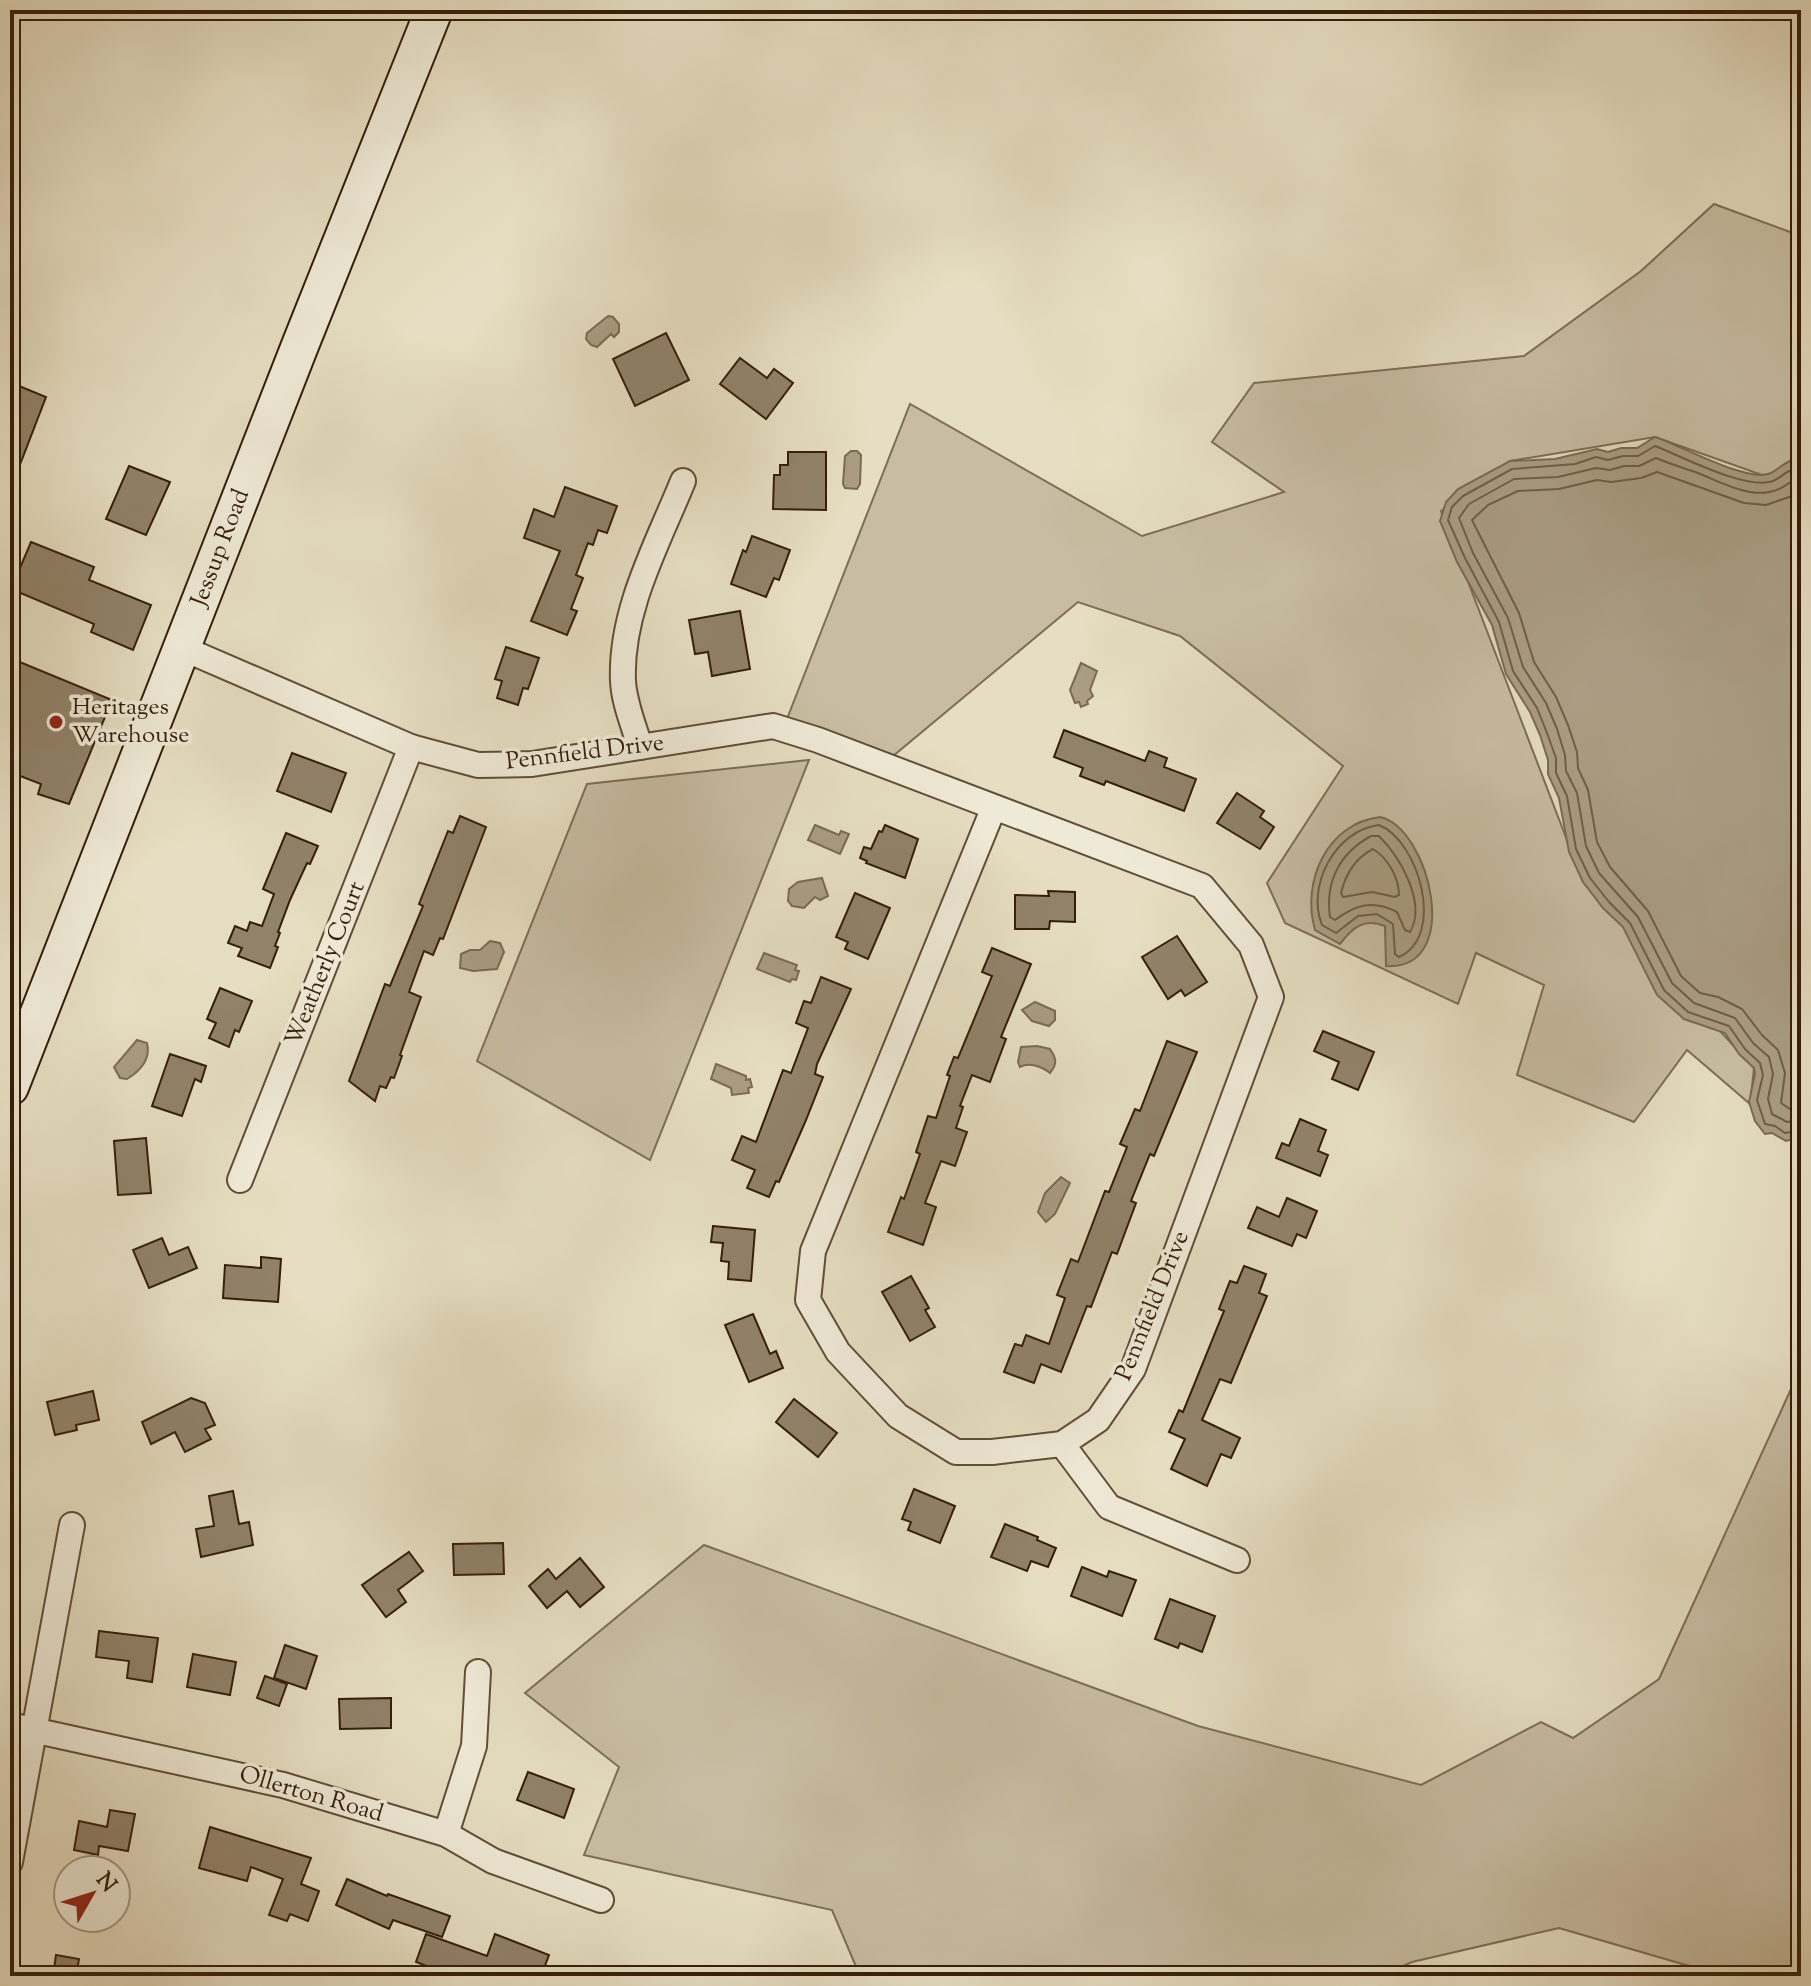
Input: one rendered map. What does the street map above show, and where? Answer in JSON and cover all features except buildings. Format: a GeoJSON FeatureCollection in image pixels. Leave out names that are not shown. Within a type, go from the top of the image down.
{"type":"FeatureCollection","features":[{"type":"Feature","properties":{"kind":"street","name":"Jessup Road"},"geometry":{"type":"LineString","coordinates":[[10,1087],[434,10]]}},
{"type":"Feature","properties":{"kind":"street"},"geometry":{"type":"LineString","coordinates":[[640,747],[625,697],[623,679],[630,618],[683,481]]}},
{"type":"Feature","properties":{"kind":"street","name":"Pennfield Drive"},"geometry":{"type":"LineString","coordinates":[[182,648],[411,747],[478,765],[532,764],[773,726],[818,740],[1202,886],[1251,945],[1271,997],[1133,1369],[1098,1420],[1062,1444],[956,1452],[898,1416],[838,1352],[808,1300],[813,1251],[994,807]]}},
{"type":"Feature","properties":{"kind":"street","name":"Weatherly Court"},"geometry":{"type":"LineString","coordinates":[[240,1180],[411,747]]}},
{"type":"Feature","properties":{"kind":"street"},"geometry":{"type":"LineString","coordinates":[[1062,1444],[1109,1507],[1237,1560]]}},
{"type":"Feature","properties":{"kind":"street"},"geometry":{"type":"LineString","coordinates":[[10,1862],[22,1727],[72,1525]]}},
{"type":"Feature","properties":{"kind":"street"},"geometry":{"type":"LineString","coordinates":[[446,1834],[474,1746],[478,1672]]}},
{"type":"Feature","properties":{"kind":"street","name":"Ollerton Road"},"geometry":{"type":"LineString","coordinates":[[22,1727],[283,1785],[446,1834],[493,1861],[601,1900]]}},
{"type":"Feature","properties":{"kind":"shaded area"},"geometry":{"type":"Polygon","coordinates":[[[1714,204],[1801,236],[1801,470],[1762,475],[1655,437],[1510,461],[1441,511],[1583,882],[1754,1068],[1750,1104],[1687,1050],[1634,1122],[1517,1075],[1544,985],[1476,953],[1458,1004],[1285,923],[1267,883],[1343,766],[1180,636],[1078,602],[893,756],[838,735],[785,724],[910,404],[1142,536],[1284,492],[1212,442],[1254,383],[1524,356],[1641,271],[1714,204]]]}},
{"type":"Feature","properties":{"kind":"shaded area"},"geometry":{"type":"Polygon","coordinates":[[[809,760],[650,1160],[477,1061],[587,784],[809,760]]]}},
{"type":"Feature","properties":{"kind":"shaded area"},"geometry":{"type":"Polygon","coordinates":[[[1801,1367],[1801,1976],[1709,1976],[1696,1968],[1559,1928],[1412,1962],[1380,1976],[860,1976],[832,1910],[584,1855],[619,1767],[525,1693],[704,1545],[1198,1726],[1421,1785],[1541,1722],[1573,1738],[1659,1679],[1801,1367]]]}},
{"type":"Feature","properties":{"kind":"water"},"geometry":{"type":"Polygon","coordinates":[[[608,316],[619,324],[619,332],[614,337],[611,334],[597,347],[591,345],[586,339],[587,333],[608,316]]]}},
{"type":"Feature","properties":{"kind":"water"},"geometry":{"type":"Polygon","coordinates":[[[1655,437],[1712,461],[1757,475],[1774,472],[1790,461],[1801,470],[1801,1137],[1786,1141],[1772,1133],[1765,1134],[1755,1121],[1749,1102],[1754,1068],[1739,1054],[1725,1033],[1684,1019],[1657,995],[1623,927],[1583,882],[1569,852],[1559,798],[1548,774],[1548,760],[1540,735],[1530,712],[1506,674],[1492,625],[1457,562],[1440,521],[1446,502],[1458,489],[1510,461],[1555,459],[1597,449],[1608,452],[1637,448],[1655,437]]]}},
{"type":"Feature","properties":{"kind":"water"},"geometry":{"type":"Polygon","coordinates":[[[851,451],[861,455],[857,489],[845,488],[843,484],[845,456],[851,451]]]}},
{"type":"Feature","properties":{"kind":"water"},"geometry":{"type":"Polygon","coordinates":[[[1081,663],[1097,671],[1090,690],[1093,696],[1087,701],[1088,704],[1081,707],[1079,702],[1075,703],[1070,690],[1081,663]]]}},
{"type":"Feature","properties":{"kind":"water"},"geometry":{"type":"Polygon","coordinates":[[[1380,817],[1398,827],[1413,846],[1424,870],[1431,898],[1432,924],[1425,946],[1410,961],[1386,966],[1385,926],[1371,923],[1360,926],[1340,944],[1315,930],[1312,912],[1315,875],[1332,843],[1346,830],[1380,817]]]}},
{"type":"Feature","properties":{"kind":"water"},"geometry":{"type":"Polygon","coordinates":[[[815,825],[839,835],[841,831],[849,834],[840,854],[808,840],[815,825]]]}},
{"type":"Feature","properties":{"kind":"water"},"geometry":{"type":"Polygon","coordinates":[[[822,878],[828,896],[820,900],[815,897],[804,908],[792,906],[788,901],[789,889],[798,882],[822,878]]]}},
{"type":"Feature","properties":{"kind":"water"},"geometry":{"type":"Polygon","coordinates":[[[490,941],[500,943],[504,952],[497,969],[473,971],[460,968],[461,954],[480,950],[490,941]]]}},
{"type":"Feature","properties":{"kind":"water"},"geometry":{"type":"Polygon","coordinates":[[[764,953],[797,965],[796,980],[790,982],[757,969],[764,953]]]}},
{"type":"Feature","properties":{"kind":"water"},"geometry":{"type":"Polygon","coordinates":[[[1035,1002],[1055,1011],[1055,1020],[1049,1026],[1032,1021],[1022,1010],[1035,1002]]]}},
{"type":"Feature","properties":{"kind":"water"},"geometry":{"type":"Polygon","coordinates":[[[137,1040],[147,1043],[146,1059],[132,1076],[120,1078],[114,1067],[137,1040]]]}},
{"type":"Feature","properties":{"kind":"water"},"geometry":{"type":"Polygon","coordinates":[[[1021,1047],[1050,1049],[1054,1056],[1055,1064],[1050,1073],[1035,1066],[1020,1067],[1021,1047]]]}},
{"type":"Feature","properties":{"kind":"water"},"geometry":{"type":"Polygon","coordinates":[[[716,1064],[746,1076],[746,1080],[750,1079],[752,1087],[748,1088],[749,1093],[732,1095],[731,1088],[711,1079],[716,1064]]]}},
{"type":"Feature","properties":{"kind":"water"},"geometry":{"type":"Polygon","coordinates":[[[1061,1177],[1070,1183],[1055,1214],[1046,1222],[1038,1212],[1045,1193],[1061,1177]]]}},
{"type":"Feature","properties":{"kind":"place","name":"Heritages Warehouse"},"geometry":{"type":"Point","coordinates":[56,722]}}]}
